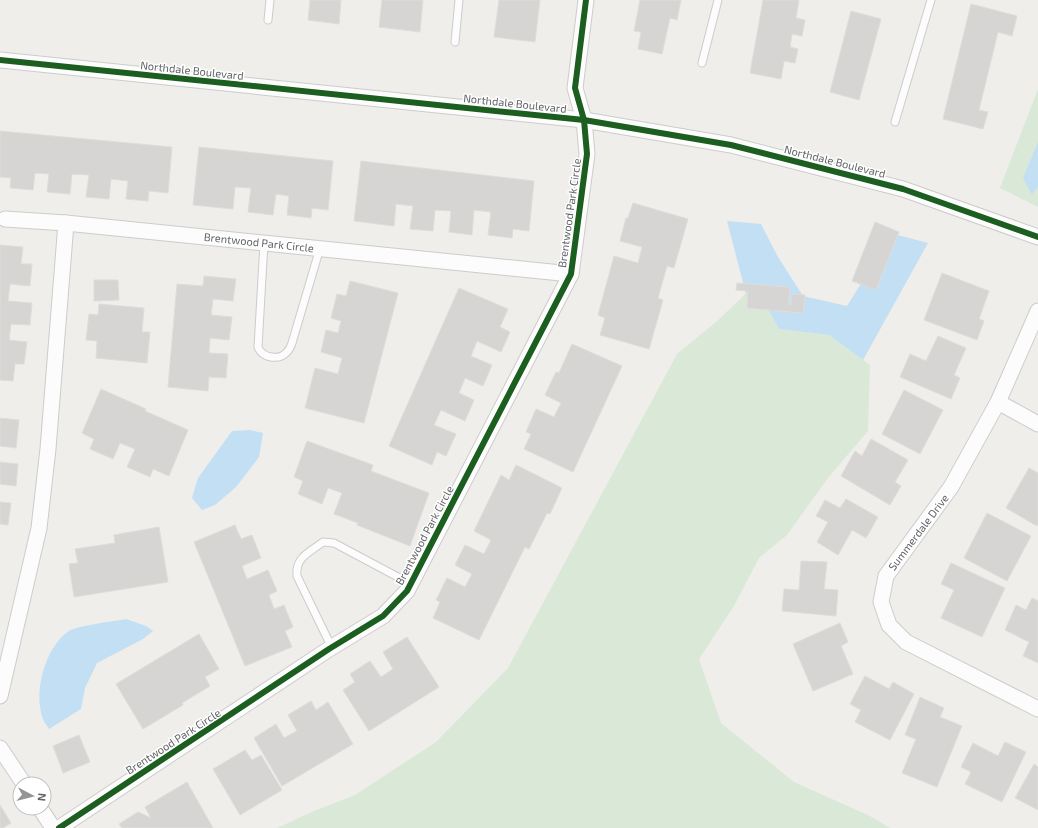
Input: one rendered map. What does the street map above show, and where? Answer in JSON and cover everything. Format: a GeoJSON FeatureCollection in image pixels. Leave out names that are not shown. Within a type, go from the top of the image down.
{"type":"FeatureCollection","features":[{"type":"Feature","properties":{"kind":"street","name":"Brentwood Park Circle"},"geometry":{"type":"LineString","coordinates":[[59,828],[383,616],[407,591],[571,274],[587,154],[584,120],[575,88],[586,0]]}},
{"type":"Feature","properties":{"kind":"street","name":"Northdale Boulevard"},"geometry":{"type":"LineString","coordinates":[[0,60],[584,120],[731,145],[903,189],[1038,237]]}},
{"type":"Feature","properties":{"kind":"street","name":"Brentwood Park Circle"},"geometry":{"type":"LineString","coordinates":[[5,219],[66,223],[571,274]]}},
{"type":"Feature","properties":{"kind":"street"},"geometry":{"type":"LineString","coordinates":[[0,696],[39,528],[49,442],[66,223]]}},
{"type":"Feature","properties":{"kind":"street","name":"Summerdale Drive"},"geometry":{"type":"LineString","coordinates":[[1038,311],[998,402],[952,487],[886,576],[881,602],[889,625],[906,642],[1038,709]]}},
{"type":"Feature","properties":{"kind":"street"},"geometry":{"type":"LineString","coordinates":[[998,402],[1038,424]]}},
{"type":"Feature","properties":{"kind":"street"},"geometry":{"type":"LineString","coordinates":[[0,748],[19,776]]}},
{"type":"Feature","properties":{"kind":"street"},"geometry":{"type":"LineString","coordinates":[[45,816],[53,828]]}},
{"type":"Feature","properties":{"kind":"lane"},"geometry":{"type":"LineString","coordinates":[[268,20],[270,0]]}},
{"type":"Feature","properties":{"kind":"lane"},"geometry":{"type":"LineString","coordinates":[[455,42],[458,0]]}},
{"type":"Feature","properties":{"kind":"lane"},"geometry":{"type":"LineString","coordinates":[[702,63],[718,0]]}},
{"type":"Feature","properties":{"kind":"lane"},"geometry":{"type":"LineString","coordinates":[[895,122],[931,0]]}},
{"type":"Feature","properties":{"kind":"lane"},"geometry":{"type":"LineString","coordinates":[[264,243],[258,347],[259,351],[270,357],[281,356],[288,351],[292,343],[320,248]]}},
{"type":"Feature","properties":{"kind":"lane"},"geometry":{"type":"LineString","coordinates":[[332,648],[297,576],[297,566],[300,560],[323,542],[334,543],[411,584]]}},
{"type":"Feature","properties":{"kind":"green space"},"geometry":{"type":"Polygon","coordinates":[[[1038,89],[1038,207],[1000,188],[1038,89]]]}},
{"type":"Feature","properties":{"kind":"green space"},"geometry":{"type":"Polygon","coordinates":[[[755,285],[780,329],[829,335],[870,365],[868,431],[828,478],[787,535],[759,558],[734,606],[699,659],[721,723],[794,782],[870,816],[890,828],[277,828],[314,811],[355,795],[436,742],[508,668],[677,354],[716,322],[755,285]]]}},
{"type":"Feature","properties":{"kind":"water"},"geometry":{"type":"Polygon","coordinates":[[[1038,142],[1038,186],[1032,195],[1023,178],[1038,142]]]}},
{"type":"Feature","properties":{"kind":"water"},"geometry":{"type":"Polygon","coordinates":[[[727,221],[761,224],[778,257],[803,296],[847,306],[890,233],[928,243],[863,360],[829,335],[779,329],[755,286],[746,294],[727,221]]]}},
{"type":"Feature","properties":{"kind":"water"},"geometry":{"type":"Polygon","coordinates":[[[250,430],[263,433],[259,457],[236,487],[215,505],[202,510],[192,498],[198,478],[232,431],[250,430]]]}},
{"type":"Feature","properties":{"kind":"water"},"geometry":{"type":"Polygon","coordinates":[[[126,619],[146,626],[153,631],[143,639],[97,663],[85,688],[81,709],[49,729],[43,719],[39,696],[43,671],[53,648],[61,638],[73,629],[126,619]]]}},
{"type":"Feature","properties":{"kind":"building"},"geometry":{"type":"Polygon","coordinates":[[[310,0],[341,0],[339,24],[308,20],[310,0]]]}},
{"type":"Feature","properties":{"kind":"building"},"geometry":{"type":"Polygon","coordinates":[[[382,0],[423,0],[420,32],[379,27],[382,0]]]}},
{"type":"Feature","properties":{"kind":"building"},"geometry":{"type":"Polygon","coordinates":[[[499,0],[540,0],[535,42],[494,37],[499,0]]]}},
{"type":"Feature","properties":{"kind":"building"},"geometry":{"type":"Polygon","coordinates":[[[640,0],[681,0],[677,20],[670,18],[662,54],[638,49],[641,32],[634,31],[640,0]]]}},
{"type":"Feature","properties":{"kind":"building"},"geometry":{"type":"Polygon","coordinates":[[[763,0],[799,0],[796,18],[805,20],[802,36],[792,34],[790,47],[798,49],[795,63],[784,61],[781,79],[750,73],[763,0]]]}},
{"type":"Feature","properties":{"kind":"building"},"geometry":{"type":"Polygon","coordinates":[[[971,4],[1017,16],[1012,36],[998,32],[979,110],[988,112],[983,129],[943,119],[971,4]]]}},
{"type":"Feature","properties":{"kind":"building"},"geometry":{"type":"Polygon","coordinates":[[[851,11],[881,19],[859,100],[830,92],[851,11]]]}},
{"type":"Feature","properties":{"kind":"building"},"geometry":{"type":"Polygon","coordinates":[[[0,131],[172,147],[168,193],[149,191],[148,201],[126,199],[128,181],[111,179],[109,199],[86,197],[89,175],[72,174],[70,194],[47,192],[49,174],[35,173],[33,190],[10,188],[11,178],[0,177],[0,131]]]}},
{"type":"Feature","properties":{"kind":"building"},"geometry":{"type":"Polygon","coordinates":[[[199,147],[333,161],[328,210],[312,208],[311,218],[287,215],[289,196],[276,194],[273,215],[248,212],[251,188],[235,187],[233,209],[193,205],[199,147]]]}},
{"type":"Feature","properties":{"kind":"building"},"geometry":{"type":"Polygon","coordinates":[[[361,161],[534,181],[529,231],[513,229],[512,238],[488,235],[491,212],[474,210],[472,235],[449,232],[451,211],[435,210],[433,231],[410,229],[413,206],[396,204],[394,226],[354,221],[361,161]]]}},
{"type":"Feature","properties":{"kind":"building"},"geometry":{"type":"Polygon","coordinates":[[[633,203],[688,219],[674,268],[667,266],[658,298],[663,300],[649,349],[600,335],[605,318],[598,315],[614,256],[638,263],[642,247],[620,241],[626,218],[628,218],[633,203]]]}},
{"type":"Feature","properties":{"kind":"building"},"geometry":{"type":"Polygon","coordinates":[[[875,222],[899,232],[876,290],[852,281],[875,222]]]}},
{"type":"Feature","properties":{"kind":"building"},"geometry":{"type":"Polygon","coordinates":[[[0,245],[23,247],[21,264],[32,264],[30,286],[10,284],[8,301],[32,303],[30,325],[11,324],[9,340],[27,342],[24,364],[15,364],[13,381],[0,380],[0,245]]]}},
{"type":"Feature","properties":{"kind":"building"},"geometry":{"type":"Polygon","coordinates":[[[942,273],[989,291],[979,319],[984,321],[977,340],[924,320],[942,273]]]}},
{"type":"Feature","properties":{"kind":"building"},"geometry":{"type":"Polygon","coordinates":[[[204,276],[236,279],[233,301],[213,299],[211,315],[232,317],[229,340],[210,338],[209,353],[228,354],[226,378],[209,377],[208,391],[168,387],[177,284],[203,286],[204,276]]]}},
{"type":"Feature","properties":{"kind":"building"},"geometry":{"type":"Polygon","coordinates":[[[94,280],[118,280],[119,300],[94,301],[94,280]]]}},
{"type":"Feature","properties":{"kind":"building"},"geometry":{"type":"Polygon","coordinates":[[[350,281],[398,293],[364,423],[305,408],[315,368],[338,374],[342,358],[321,352],[326,330],[338,333],[341,321],[331,318],[337,294],[346,296],[350,281]]]}},
{"type":"Feature","properties":{"kind":"building"},"geometry":{"type":"Polygon","coordinates":[[[737,283],[790,287],[788,305],[791,305],[792,294],[805,295],[803,313],[747,308],[748,291],[736,290],[737,283]]]}},
{"type":"Feature","properties":{"kind":"building"},"geometry":{"type":"Polygon","coordinates":[[[459,288],[508,309],[500,327],[510,332],[501,352],[477,341],[471,356],[492,365],[483,386],[465,378],[459,393],[474,400],[465,421],[441,410],[434,425],[456,434],[446,456],[437,452],[432,465],[389,446],[459,288]]]}},
{"type":"Feature","properties":{"kind":"building"},"geometry":{"type":"Polygon","coordinates":[[[99,304],[144,308],[142,332],[150,332],[147,363],[96,358],[97,341],[86,340],[89,314],[98,315],[99,304]]]}},
{"type":"Feature","properties":{"kind":"building"},"geometry":{"type":"Polygon","coordinates":[[[938,336],[966,348],[954,375],[960,378],[951,399],[900,377],[910,354],[926,361],[938,336]]]}},
{"type":"Feature","properties":{"kind":"building"},"geometry":{"type":"Polygon","coordinates":[[[572,344],[622,366],[573,472],[524,449],[531,434],[526,432],[536,409],[554,417],[561,403],[545,395],[556,372],[559,373],[572,344]]]}},
{"type":"Feature","properties":{"kind":"building"},"geometry":{"type":"Polygon","coordinates":[[[101,389],[188,430],[169,476],[153,469],[150,477],[127,467],[135,449],[120,443],[113,459],[90,449],[94,439],[82,433],[101,389]]]}},
{"type":"Feature","properties":{"kind":"building"},"geometry":{"type":"Polygon","coordinates":[[[904,390],[943,410],[920,454],[882,434],[904,390]]]}},
{"type":"Feature","properties":{"kind":"building"},"geometry":{"type":"Polygon","coordinates":[[[0,418],[19,420],[16,448],[0,446],[0,418]]]}},
{"type":"Feature","properties":{"kind":"building"},"geometry":{"type":"Polygon","coordinates":[[[871,439],[908,460],[895,482],[901,486],[890,505],[841,476],[855,451],[862,456],[871,439]]]}},
{"type":"Feature","properties":{"kind":"building"},"geometry":{"type":"Polygon","coordinates":[[[307,441],[373,465],[371,471],[429,493],[410,546],[357,525],[358,523],[334,514],[342,493],[328,488],[322,504],[298,494],[303,481],[294,477],[307,441]]]}},
{"type":"Feature","properties":{"kind":"building"},"geometry":{"type":"Polygon","coordinates":[[[0,462],[18,464],[16,486],[0,484],[0,462]]]}},
{"type":"Feature","properties":{"kind":"building"},"geometry":{"type":"Polygon","coordinates":[[[516,465],[562,488],[550,514],[547,513],[529,549],[525,547],[479,640],[433,618],[440,602],[436,600],[447,578],[465,587],[472,574],[455,565],[465,545],[484,554],[491,540],[474,531],[501,475],[509,480],[516,465]]]}},
{"type":"Feature","properties":{"kind":"building"},"geometry":{"type":"Polygon","coordinates":[[[1029,468],[1038,473],[1037,526],[1006,508],[1029,468]]]}},
{"type":"Feature","properties":{"kind":"building"},"geometry":{"type":"Polygon","coordinates":[[[846,499],[878,517],[866,538],[852,530],[838,555],[817,542],[828,522],[816,516],[825,500],[840,508],[846,499]]]}},
{"type":"Feature","properties":{"kind":"building"},"geometry":{"type":"Polygon","coordinates":[[[0,502],[11,503],[8,525],[0,524],[0,502]]]}},
{"type":"Feature","properties":{"kind":"building"},"geometry":{"type":"Polygon","coordinates":[[[987,513],[1031,536],[1007,581],[964,558],[987,513]]]}},
{"type":"Feature","properties":{"kind":"building"},"geometry":{"type":"Polygon","coordinates":[[[235,525],[241,539],[252,535],[261,558],[242,566],[247,579],[268,570],[277,591],[269,595],[274,609],[284,605],[293,627],[285,631],[292,647],[245,666],[194,542],[235,525]]]}},
{"type":"Feature","properties":{"kind":"building"},"geometry":{"type":"Polygon","coordinates":[[[159,527],[168,582],[74,597],[69,564],[78,563],[75,549],[115,543],[114,535],[159,527]]]}},
{"type":"Feature","properties":{"kind":"building"},"geometry":{"type":"Polygon","coordinates":[[[801,561],[827,562],[824,589],[838,590],[836,616],[782,611],[784,589],[799,590],[801,561]]]}},
{"type":"Feature","properties":{"kind":"building"},"geometry":{"type":"Polygon","coordinates":[[[951,563],[1005,588],[982,637],[941,618],[954,590],[941,584],[951,563]]]}},
{"type":"Feature","properties":{"kind":"building"},"geometry":{"type":"Polygon","coordinates":[[[1032,598],[1038,601],[1038,663],[1023,656],[1029,642],[1005,630],[1016,605],[1026,610],[1032,598]]]}},
{"type":"Feature","properties":{"kind":"building"},"geometry":{"type":"Polygon","coordinates":[[[840,623],[848,642],[841,646],[853,674],[813,691],[793,644],[840,623]]]}},
{"type":"Feature","properties":{"kind":"building"},"geometry":{"type":"Polygon","coordinates":[[[199,634],[219,669],[205,677],[210,686],[182,703],[183,705],[143,729],[116,684],[199,634]]]}},
{"type":"Feature","properties":{"kind":"building"},"geometry":{"type":"Polygon","coordinates":[[[407,637],[439,687],[369,731],[343,690],[355,682],[350,674],[370,661],[381,677],[393,669],[383,652],[407,637]]]}},
{"type":"Feature","properties":{"kind":"building"},"geometry":{"type":"Polygon","coordinates":[[[865,676],[889,689],[893,682],[914,694],[890,740],[855,722],[861,710],[850,704],[865,676]]]}},
{"type":"Feature","properties":{"kind":"building"},"geometry":{"type":"Polygon","coordinates":[[[920,697],[944,708],[940,717],[962,726],[937,787],[902,773],[916,739],[905,735],[920,697]]]}},
{"type":"Feature","properties":{"kind":"building"},"geometry":{"type":"Polygon","coordinates":[[[311,701],[316,710],[328,702],[353,744],[282,786],[254,738],[276,724],[284,738],[297,731],[288,715],[311,701]]]}},
{"type":"Feature","properties":{"kind":"building"},"geometry":{"type":"Polygon","coordinates":[[[79,735],[90,762],[63,773],[53,746],[79,735]]]}},
{"type":"Feature","properties":{"kind":"building"},"geometry":{"type":"Polygon","coordinates":[[[1005,742],[1026,752],[1002,802],[965,784],[971,772],[961,767],[973,743],[998,756],[1005,742]]]}},
{"type":"Feature","properties":{"kind":"building"},"geometry":{"type":"Polygon","coordinates":[[[245,750],[252,760],[261,755],[282,790],[240,815],[213,769],[245,750]]]}},
{"type":"Feature","properties":{"kind":"building"},"geometry":{"type":"Polygon","coordinates":[[[1034,764],[1038,767],[1038,810],[1015,798],[1034,764]]]}},
{"type":"Feature","properties":{"kind":"building"},"geometry":{"type":"Polygon","coordinates":[[[187,782],[213,828],[122,828],[119,824],[138,812],[151,818],[145,807],[187,782]]]}},
{"type":"Feature","properties":{"kind":"building"},"geometry":{"type":"Polygon","coordinates":[[[0,805],[11,823],[3,828],[0,828],[0,805]]]}},
{"type":"Feature","properties":{"kind":"cycle path"},"geometry":{"type":"LineString","coordinates":[[59,828],[329,649],[383,616],[407,591],[571,274],[587,154],[584,120],[575,88],[586,0]]}},
{"type":"Feature","properties":{"kind":"cycle path"},"geometry":{"type":"LineString","coordinates":[[0,60],[584,120],[731,145],[903,189],[1038,237]]}}]}
